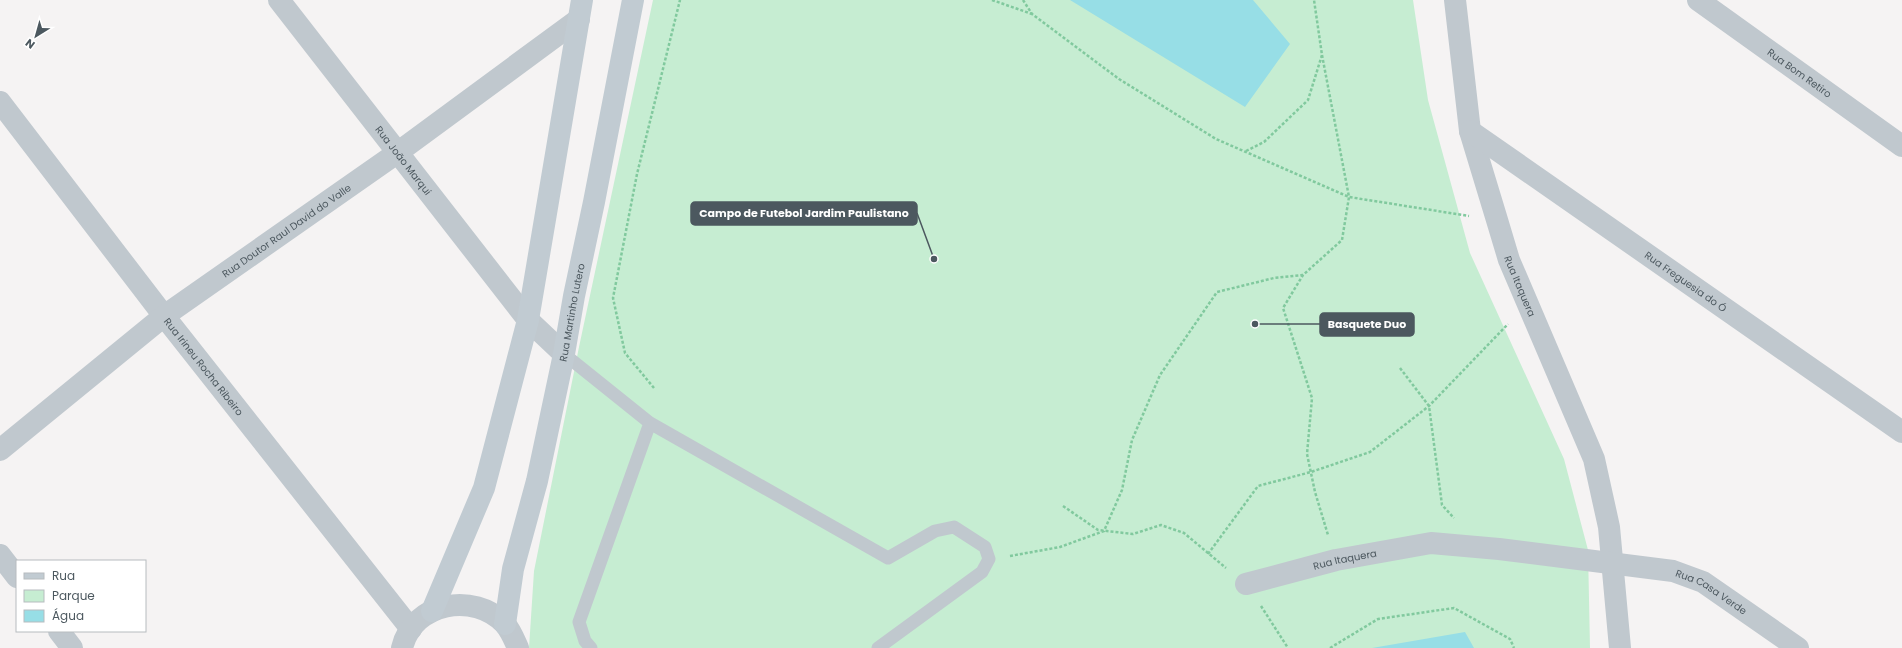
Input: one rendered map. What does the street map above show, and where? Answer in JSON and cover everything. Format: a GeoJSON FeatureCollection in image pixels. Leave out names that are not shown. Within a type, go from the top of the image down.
{"type":"FeatureCollection","features":[{"type":"Feature","properties":{"kind":"main road","name":"Rua Martinho Lutero"},"geometry":{"type":"LineString","coordinates":[[505,624],[513,569],[537,481],[564,354],[574,296],[594,202],[633,0]]}},
{"type":"Feature","properties":{"kind":"main road"},"geometry":{"type":"LineString","coordinates":[[432,611],[484,488],[528,320],[581,9]]}},
{"type":"Feature","properties":{"kind":"street","name":"Rua João Marqui"},"geometry":{"type":"LineString","coordinates":[[280,0],[397,153],[528,320],[564,354]]}},
{"type":"Feature","properties":{"kind":"street","name":"Rua Itaquera"},"geometry":{"type":"LineString","coordinates":[[1455,0],[1470,131],[1509,260],[1594,459],[1609,527],[1620,648]]}},
{"type":"Feature","properties":{"kind":"street","name":"Rua Bom Retiro"},"geometry":{"type":"LineString","coordinates":[[1698,0],[1902,146]]}},
{"type":"Feature","properties":{"kind":"street","name":"Rua Doutor Raul David do Valle"},"geometry":{"type":"LineString","coordinates":[[0,450],[164,316],[397,153],[581,9]]}},
{"type":"Feature","properties":{"kind":"street","name":"Rua Irineu Rocha Ribeiro"},"geometry":{"type":"LineString","coordinates":[[0,102],[407,638]]}},
{"type":"Feature","properties":{"kind":"street","name":"Rua Freguesia do Ó"},"geometry":{"type":"LineString","coordinates":[[1470,131],[1902,432]]}},
{"type":"Feature","properties":{"kind":"street","name":"Rua Itaquera"},"geometry":{"type":"LineString","coordinates":[[1246,584],[1336,560],[1431,543],[1469,546],[1612,564]]}},
{"type":"Feature","properties":{"kind":"street"},"geometry":{"type":"LineString","coordinates":[[0,555],[16,576]]}},
{"type":"Feature","properties":{"kind":"street","name":"Rua Casa Verde"},"geometry":{"type":"LineString","coordinates":[[1612,564],[1673,571],[1703,582],[1798,648]]}},
{"type":"Feature","properties":{"kind":"street"},"geometry":{"type":"LineString","coordinates":[[407,638],[420,619],[432,611],[451,604],[470,605],[489,612],[505,624],[513,635],[518,648]]}},
{"type":"Feature","properties":{"kind":"street"},"geometry":{"type":"LineString","coordinates":[[60,632],[72,648]]}},
{"type":"Feature","properties":{"kind":"lane"},"geometry":{"type":"LineString","coordinates":[[564,354],[650,423],[888,558],[935,531],[954,527],[985,546],[990,559],[982,572],[878,648]]}},
{"type":"Feature","properties":{"kind":"lane"},"geometry":{"type":"LineString","coordinates":[[591,648],[585,641],[578,622],[650,423]]}},
{"type":"Feature","properties":{"kind":"path"},"geometry":{"type":"LineString","coordinates":[[654,388],[624,353],[613,298],[637,174],[680,0]]}},
{"type":"Feature","properties":{"kind":"path"},"geometry":{"type":"LineString","coordinates":[[992,0],[1032,14],[1119,79],[1216,139],[1245,152],[1349,197],[1497,220]]}},
{"type":"Feature","properties":{"kind":"path"},"geometry":{"type":"LineString","coordinates":[[1023,0],[1032,14]]}},
{"type":"Feature","properties":{"kind":"path"},"geometry":{"type":"LineString","coordinates":[[1314,0],[1322,55],[1349,197],[1342,240],[1303,275],[1283,308],[1312,398],[1307,454],[1315,492],[1336,560]]}},
{"type":"Feature","properties":{"kind":"path"},"geometry":{"type":"LineString","coordinates":[[1245,152],[1264,142],[1308,100],[1322,55]]}},
{"type":"Feature","properties":{"kind":"path"},"geometry":{"type":"LineString","coordinates":[[990,559],[1060,547],[1104,531],[1122,490],[1132,440],[1160,375],[1217,292],[1274,278],[1303,275]]}},
{"type":"Feature","properties":{"kind":"path"},"geometry":{"type":"LineString","coordinates":[[1208,554],[1258,486],[1311,472],[1370,452],[1429,406],[1528,303]]}},
{"type":"Feature","properties":{"kind":"path"},"geometry":{"type":"LineString","coordinates":[[1400,368],[1429,406],[1442,505],[1458,522],[1469,546]]}},
{"type":"Feature","properties":{"kind":"path"},"geometry":{"type":"LineString","coordinates":[[1063,506],[1098,530],[1133,534],[1161,525],[1184,533],[1246,584],[1288,648]]}},
{"type":"Feature","properties":{"kind":"path"},"geometry":{"type":"LineString","coordinates":[[1330,648],[1378,619],[1454,608],[1510,639],[1514,648]]}},
{"type":"Feature","properties":{"kind":"green space"},"geometry":{"type":"Polygon","coordinates":[[[653,0],[1413,0],[1428,100],[1470,253],[1564,459],[1588,550],[1590,648],[529,648],[534,571],[579,347],[653,0]]]}},
{"type":"Feature","properties":{"kind":"water"},"geometry":{"type":"Polygon","coordinates":[[[1070,0],[1253,0],[1290,44],[1245,107],[1070,0]]]}},
{"type":"Feature","properties":{"kind":"water"},"geometry":{"type":"Polygon","coordinates":[[[1465,632],[1474,648],[1372,648],[1465,632]]]}},
{"type":"Feature","properties":{"kind":"place","name":"Campo de Futebol Jardim Paulistano"},"geometry":{"type":"Point","coordinates":[934,259]}},
{"type":"Feature","properties":{"kind":"place","name":"Basquete Duo"},"geometry":{"type":"Point","coordinates":[1255,324]}}]}
